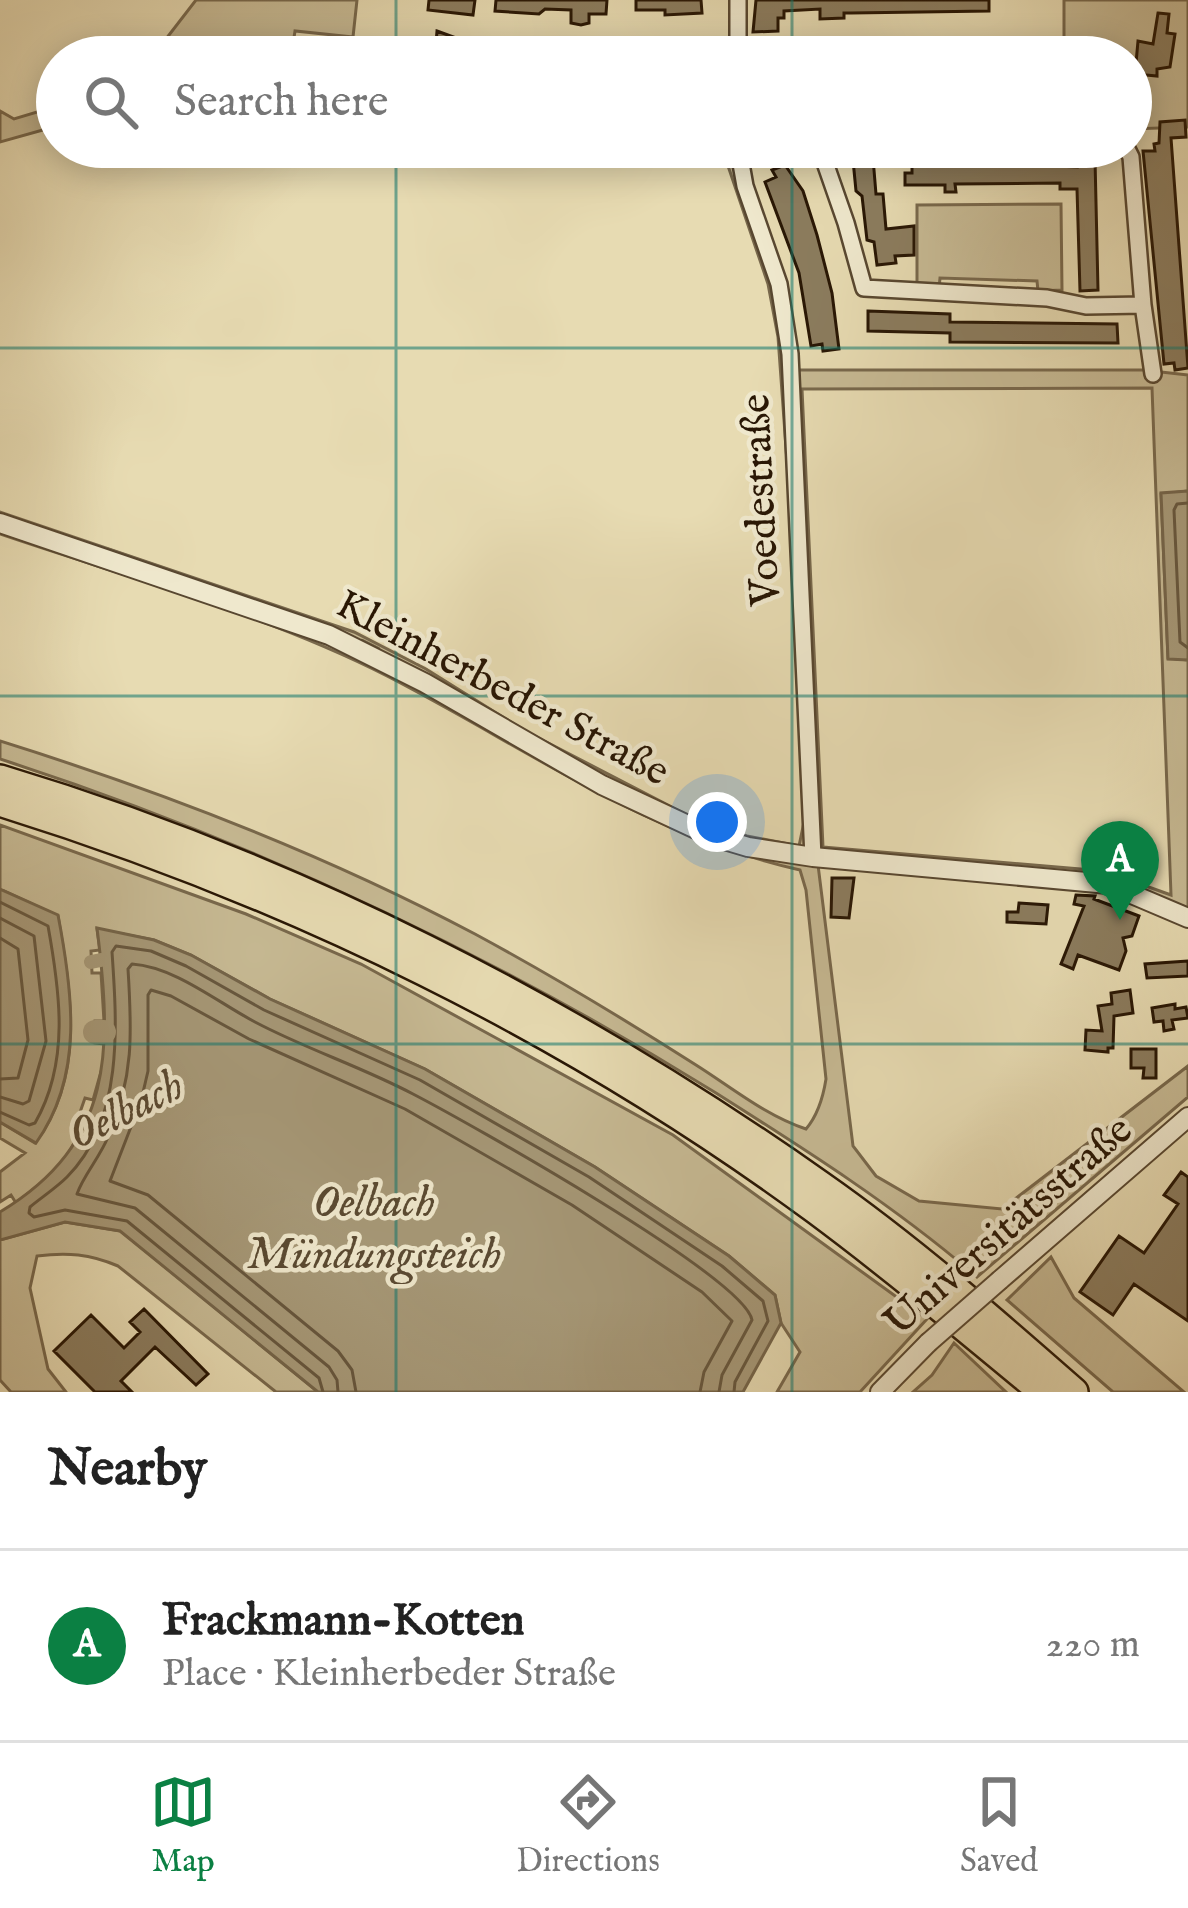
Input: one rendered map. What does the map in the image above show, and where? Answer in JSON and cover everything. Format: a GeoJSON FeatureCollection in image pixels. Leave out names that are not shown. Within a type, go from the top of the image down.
{"type":"FeatureCollection","features":[{"type":"Feature","properties":{"kind":"highway"},"geometry":{"type":"LineString","coordinates":[[0,779],[192,846],[328,902],[441,956],[611,1049],[824,1187],[929,1268],[1074,1392]]}},
{"type":"Feature","properties":{"kind":"highway"},"geometry":{"type":"LineString","coordinates":[[0,802],[218,880],[403,962],[527,1025],[674,1114],[814,1208],[1042,1392]]}},
{"type":"Feature","properties":{"kind":"street"},"geometry":{"type":"LineString","coordinates":[[738,0],[738,36]]}},
{"type":"Feature","properties":{"kind":"street","name":"Voedestraße"},"geometry":{"type":"LineString","coordinates":[[742,168],[779,284],[790,354],[813,857]]}},
{"type":"Feature","properties":{"kind":"street"},"geometry":{"type":"LineString","coordinates":[[827,168],[863,287],[1047,298],[1086,307],[1142,305]]}},
{"type":"Feature","properties":{"kind":"street"},"geometry":{"type":"LineString","coordinates":[[1132,168],[1142,305],[1153,374]]}},
{"type":"Feature","properties":{"kind":"street","name":"Kleinherbeder Straße"},"geometry":{"type":"LineString","coordinates":[[0,523],[308,626],[425,683],[602,784],[682,824],[748,847],[1108,884],[1188,918]]}},
{"type":"Feature","properties":{"kind":"street","name":"Universitätsstraße"},"geometry":{"type":"LineString","coordinates":[[880,1392],[928,1343],[1188,1117]]}},
{"type":"Feature","properties":{"kind":"shaded area"},"geometry":{"type":"Polygon","coordinates":[[[196,0],[357,0],[353,36],[295,31],[294,36],[168,36],[196,0]]]}},
{"type":"Feature","properties":{"kind":"shaded area"},"geometry":{"type":"Polygon","coordinates":[[[1064,0],[1188,0],[1188,127],[1152,128],[1152,36],[1064,36],[1064,0]]]}},
{"type":"Feature","properties":{"kind":"shaded area"},"geometry":{"type":"Polygon","coordinates":[[[0,111],[14,119],[36,112],[36,132],[0,142],[0,111]]]}},
{"type":"Feature","properties":{"kind":"shaded area"},"geometry":{"type":"Polygon","coordinates":[[[729,168],[738,168],[757,230],[787,370],[1143,370],[1188,375],[1188,491],[1161,494],[1168,658],[1188,660],[1188,912],[1092,886],[818,865],[853,1146],[876,1176],[919,1201],[1002,1209],[1188,1066],[1188,1097],[977,1277],[817,1158],[544,993],[278,864],[0,759],[0,741],[182,803],[360,877],[531,965],[763,1109],[806,1129],[826,1079],[800,870],[743,855],[638,812],[341,654],[196,598],[0,534],[0,512],[354,632],[426,669],[527,732],[693,818],[747,836],[799,846],[804,822],[796,586],[778,337],[768,284],[729,168]],[[1152,388],[802,389],[823,847],[1104,871],[1171,895],[1152,388]]]}},
{"type":"Feature","properties":{"kind":"shaded area"},"geometry":{"type":"Polygon","coordinates":[[[1061,204],[1062,290],[1038,291],[1037,281],[940,278],[939,288],[917,286],[917,205],[1061,204]]]}},
{"type":"Feature","properties":{"kind":"shaded area"},"geometry":{"type":"Polygon","coordinates":[[[0,825],[246,914],[361,964],[673,1135],[927,1319],[860,1392],[777,1392],[800,1352],[781,1323],[775,1295],[729,1256],[595,1167],[425,1069],[270,999],[191,955],[154,940],[97,929],[100,950],[91,951],[92,973],[101,973],[104,1021],[95,1021],[95,1043],[104,1044],[104,1061],[93,1100],[85,1098],[78,1118],[86,1122],[60,1168],[16,1203],[11,1195],[0,1202],[0,1172],[25,1153],[0,1138],[0,1122],[35,1143],[62,1090],[71,1034],[58,916],[0,889],[0,825]]]}},
{"type":"Feature","properties":{"kind":"shaded area"},"geometry":{"type":"Polygon","coordinates":[[[65,1222],[121,1231],[318,1392],[276,1392],[118,1266],[58,1254],[37,1256],[30,1288],[48,1369],[66,1392],[11,1392],[0,1380],[0,1240],[65,1222]]]}},
{"type":"Feature","properties":{"kind":"shaded area"},"geometry":{"type":"Polygon","coordinates":[[[1051,1257],[1074,1298],[1184,1392],[1113,1392],[1007,1300],[1051,1257]]]}},
{"type":"Feature","properties":{"kind":"shaded area"},"geometry":{"type":"Polygon","coordinates":[[[954,1343],[1006,1392],[913,1392],[932,1375],[954,1343]]]}},
{"type":"Feature","properties":{"kind":"water"},"geometry":{"type":"Polygon","coordinates":[[[1188,491],[1188,660],[1168,659],[1161,493],[1188,491]]]}},
{"type":"Feature","properties":{"kind":"water"},"geometry":{"type":"Polygon","coordinates":[[[0,889],[58,915],[68,974],[68,1062],[62,1090],[36,1143],[0,1122],[0,889]]]}},
{"type":"Feature","properties":{"kind":"water","name":"Oelbach Mündungsteich"},"geometry":{"type":"Polygon","coordinates":[[[97,928],[154,940],[191,955],[270,999],[425,1069],[595,1167],[729,1256],[775,1295],[781,1323],[743,1392],[318,1392],[120,1231],[65,1222],[0,1240],[0,1212],[38,1185],[66,1155],[97,1089],[104,1013],[97,928]]]}},
{"type":"Feature","properties":{"kind":"building"},"geometry":{"type":"Polygon","coordinates":[[[429,0],[475,0],[473,15],[428,10],[429,0]]]}},
{"type":"Feature","properties":{"kind":"building"},"geometry":{"type":"Polygon","coordinates":[[[496,0],[607,0],[606,14],[589,14],[589,23],[581,25],[571,23],[571,10],[495,11],[496,0]]]}},
{"type":"Feature","properties":{"kind":"building"},"geometry":{"type":"Polygon","coordinates":[[[636,0],[701,0],[702,13],[665,15],[665,10],[636,10],[636,0]]]}},
{"type":"Feature","properties":{"kind":"building"},"geometry":{"type":"Polygon","coordinates":[[[756,0],[989,0],[989,11],[844,13],[844,18],[820,19],[820,9],[784,11],[784,18],[778,18],[778,31],[753,32],[756,0]]]}},
{"type":"Feature","properties":{"kind":"building"},"geometry":{"type":"Polygon","coordinates":[[[1158,13],[1169,14],[1167,33],[1175,34],[1170,67],[1157,69],[1157,76],[1152,76],[1158,13]]]}},
{"type":"Feature","properties":{"kind":"building"},"geometry":{"type":"Polygon","coordinates":[[[1185,120],[1186,137],[1171,138],[1188,368],[1175,370],[1174,363],[1164,364],[1145,168],[1152,168],[1160,122],[1185,120]]]}},
{"type":"Feature","properties":{"kind":"building"},"geometry":{"type":"Polygon","coordinates":[[[787,168],[803,191],[832,293],[839,349],[823,351],[822,344],[811,346],[799,273],[765,182],[776,177],[772,170],[787,168]]]}},
{"type":"Feature","properties":{"kind":"building"},"geometry":{"type":"Polygon","coordinates":[[[854,168],[874,168],[876,194],[883,194],[886,229],[914,226],[914,255],[895,256],[896,263],[877,265],[874,242],[867,240],[862,196],[856,191],[854,168]]]}},
{"type":"Feature","properties":{"kind":"building"},"geometry":{"type":"Polygon","coordinates":[[[912,168],[1095,168],[1098,290],[1080,291],[1077,189],[1060,189],[1060,183],[955,184],[956,192],[945,192],[945,185],[905,185],[905,173],[912,173],[912,168]]]}},
{"type":"Feature","properties":{"kind":"building"},"geometry":{"type":"Polygon","coordinates":[[[868,311],[950,314],[950,322],[1117,324],[1118,343],[950,342],[950,333],[868,331],[868,311]]]}},
{"type":"Feature","properties":{"kind":"building"},"geometry":{"type":"Polygon","coordinates":[[[832,878],[854,878],[849,918],[831,917],[832,878]]]}},
{"type":"Feature","properties":{"kind":"building"},"geometry":{"type":"Polygon","coordinates":[[[1076,895],[1095,896],[1139,916],[1132,936],[1123,938],[1126,951],[1119,970],[1078,955],[1073,969],[1061,964],[1084,906],[1074,904],[1076,895]]]}},
{"type":"Feature","properties":{"kind":"building"},"geometry":{"type":"Polygon","coordinates":[[[1019,903],[1048,905],[1046,924],[1007,922],[1007,912],[1018,912],[1019,903]]]}},
{"type":"Feature","properties":{"kind":"building"},"geometry":{"type":"Polygon","coordinates":[[[1188,961],[1188,976],[1147,978],[1145,964],[1188,961]]]}},
{"type":"Feature","properties":{"kind":"building"},"geometry":{"type":"Polygon","coordinates":[[[1130,990],[1133,1013],[1114,1016],[1113,1048],[1108,1052],[1085,1050],[1086,1030],[1102,1031],[1098,1006],[1112,1004],[1111,993],[1130,990]]]}},
{"type":"Feature","properties":{"kind":"building"},"geometry":{"type":"Polygon","coordinates":[[[1175,1004],[1175,1009],[1186,1007],[1188,1018],[1172,1020],[1174,1029],[1164,1031],[1163,1021],[1154,1022],[1152,1008],[1175,1004]]]}},
{"type":"Feature","properties":{"kind":"building"},"geometry":{"type":"Polygon","coordinates":[[[1131,1049],[1156,1049],[1156,1078],[1143,1078],[1144,1068],[1131,1068],[1131,1049]]]}},
{"type":"Feature","properties":{"kind":"building"},"geometry":{"type":"Polygon","coordinates":[[[1181,1172],[1188,1177],[1188,1321],[1134,1284],[1113,1315],[1080,1292],[1119,1236],[1144,1253],[1178,1204],[1164,1195],[1181,1172]]]}},
{"type":"Feature","properties":{"kind":"building"},"geometry":{"type":"Polygon","coordinates":[[[144,1309],[208,1374],[196,1385],[155,1347],[121,1381],[132,1392],[95,1392],[54,1351],[91,1315],[124,1348],[140,1332],[130,1322],[144,1309]]]}},
{"type":"Feature","properties":{"kind":"waterway"},"geometry":{"type":"LineString","coordinates":[[108,550],[330,626]]}},
{"type":"Feature","properties":{"kind":"waterway"},"geometry":{"type":"LineString","coordinates":[[362,641],[378,649]]}},
{"type":"Feature","properties":{"kind":"waterway"},"geometry":{"type":"LineString","coordinates":[[442,682],[468,697]]}},
{"type":"Feature","properties":{"kind":"waterway"},"geometry":{"type":"LineString","coordinates":[[91,962],[101,960]]}},
{"type":"Feature","properties":{"kind":"waterway","name":"Oelbach"},"geometry":{"type":"LineString","coordinates":[[95,1032],[104,1032]]}},
{"type":"Feature","properties":{"kind":"place","name":"Frackmann-Kotten"},"geometry":{"type":"Point","coordinates":[1120,920]}}]}
